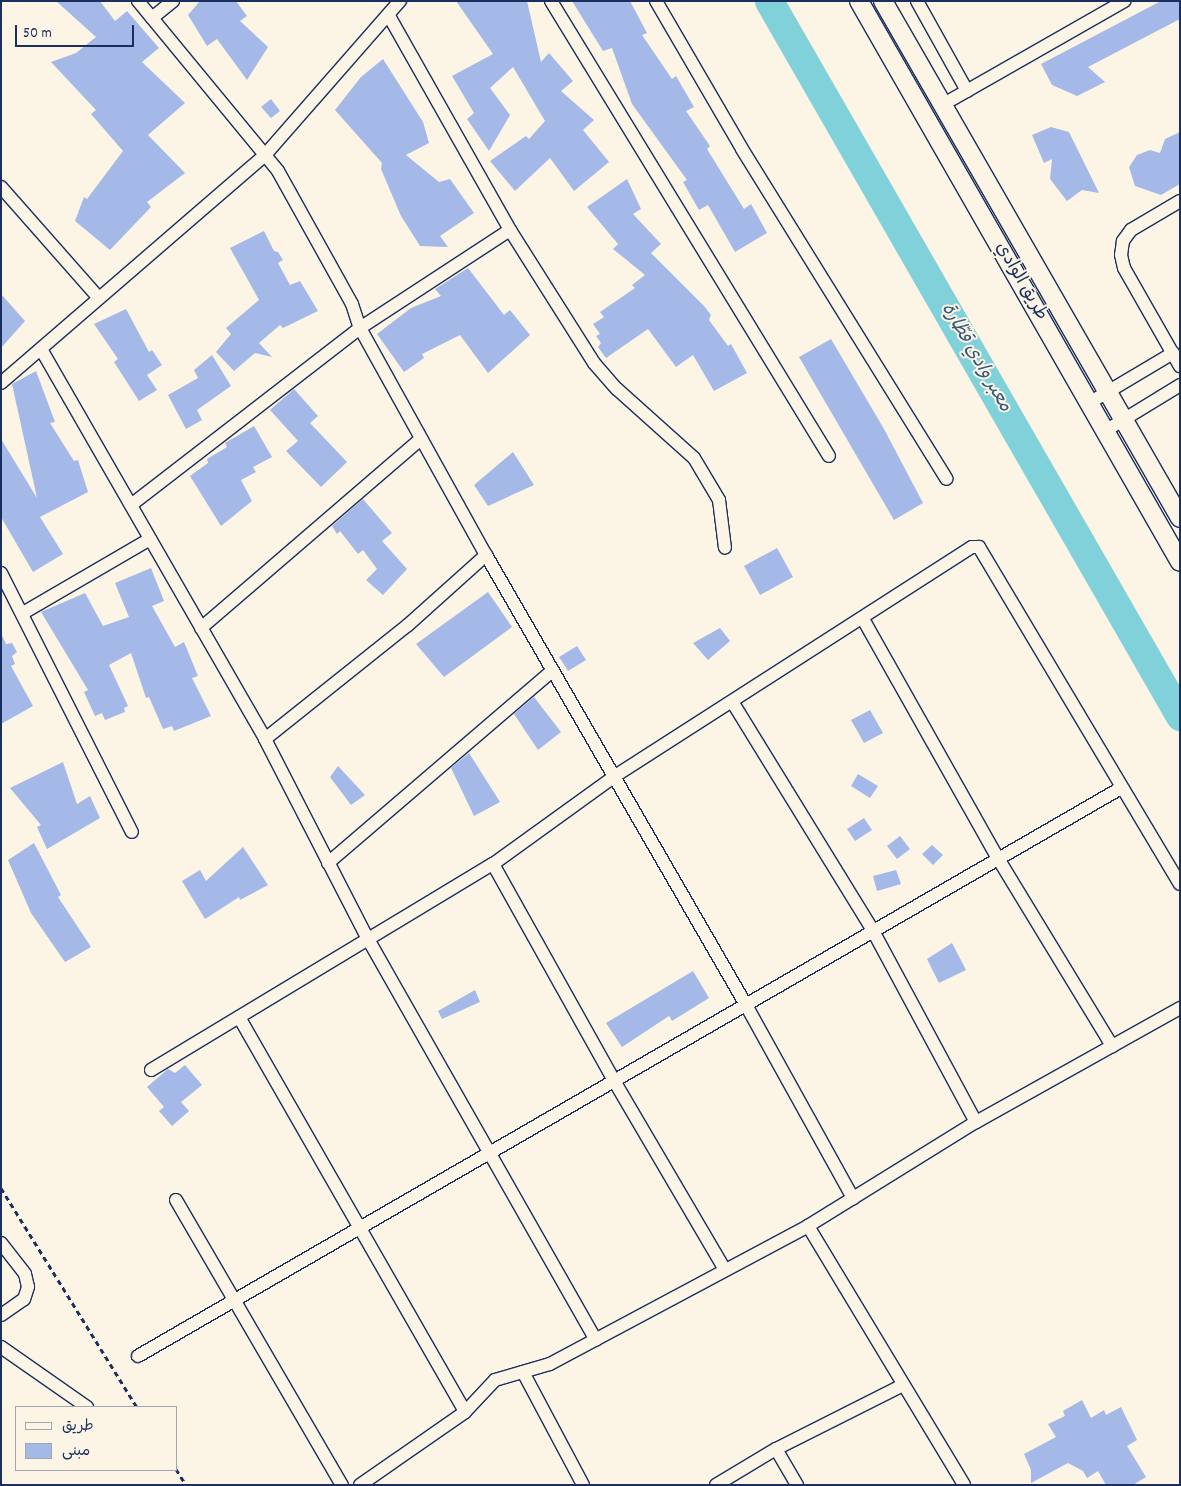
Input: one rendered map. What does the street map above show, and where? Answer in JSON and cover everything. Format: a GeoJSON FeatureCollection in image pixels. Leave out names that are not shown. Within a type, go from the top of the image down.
{"type":"FeatureCollection","features":[{"type":"Feature","properties":{"kind":"main road","name":"طريق الوادي"},"geometry":{"type":"LineString","coordinates":[[860,1],[1180,562]]}},
{"type":"Feature","properties":{"kind":"main road","name":"طريق الوادي"},"geometry":{"type":"LineString","coordinates":[[884,1],[1180,518]]}},
{"type":"Feature","properties":{"kind":"street"},"geometry":{"type":"LineString","coordinates":[[138,1],[278,170],[352,304],[360,328],[421,439],[746,1005],[853,1198]]}},
{"type":"Feature","properties":{"kind":"street"},"geometry":{"type":"LineString","coordinates":[[152,18],[173,1]]}},
{"type":"Feature","properties":{"kind":"street"},"geometry":{"type":"LineString","coordinates":[[1,383],[265,155],[390,16],[400,1]]}},
{"type":"Feature","properties":{"kind":"street"},"geometry":{"type":"LineString","coordinates":[[551,1],[829,456]]}},
{"type":"Feature","properties":{"kind":"street"},"geometry":{"type":"LineString","coordinates":[[656,1],[742,149],[947,478]]}},
{"type":"Feature","properties":{"kind":"street"},"geometry":{"type":"LineString","coordinates":[[918,1],[966,91]]}},
{"type":"Feature","properties":{"kind":"street"},"geometry":{"type":"LineString","coordinates":[[942,105],[1124,1]]}},
{"type":"Feature","properties":{"kind":"street"},"geometry":{"type":"LineString","coordinates":[[390,16],[510,230],[594,363],[617,389],[694,458],[720,500],[724,548]]}},
{"type":"Feature","properties":{"kind":"street"},"geometry":{"type":"LineString","coordinates":[[1,186],[99,298]]}},
{"type":"Feature","properties":{"kind":"street"},"geometry":{"type":"LineString","coordinates":[[1180,201],[1131,230],[1123,240],[1121,255],[1124,268],[1180,366]]}},
{"type":"Feature","properties":{"kind":"street"},"geometry":{"type":"LineString","coordinates":[[131,505],[360,328],[510,230]]}},
{"type":"Feature","properties":{"kind":"street"},"geometry":{"type":"LineString","coordinates":[[41,348],[264,739],[368,939],[487,1152],[596,1340]]}},
{"type":"Feature","properties":{"kind":"street"},"geometry":{"type":"LineString","coordinates":[[1089,403],[1172,353]]}},
{"type":"Feature","properties":{"kind":"street"},"geometry":{"type":"LineString","coordinates":[[1105,431],[1180,385]]}},
{"type":"Feature","properties":{"kind":"street"},"geometry":{"type":"LineString","coordinates":[[201,628],[421,439]]}},
{"type":"Feature","properties":{"kind":"street"},"geometry":{"type":"LineString","coordinates":[[22,613],[150,539]]}},
{"type":"Feature","properties":{"kind":"street"},"geometry":{"type":"LineString","coordinates":[[150,1070],[493,864],[615,776],[733,703],[972,547],[979,547],[1180,884]]}},
{"type":"Feature","properties":{"kind":"street"},"geometry":{"type":"LineString","coordinates":[[264,739],[408,625],[486,555]]}},
{"type":"Feature","properties":{"kind":"street"},"geometry":{"type":"LineString","coordinates":[[1,573],[5,591],[22,613],[132,832]]}},
{"type":"Feature","properties":{"kind":"street"},"geometry":{"type":"LineString","coordinates":[[863,619],[999,860],[1112,1046]]}},
{"type":"Feature","properties":{"kind":"street"},"geometry":{"type":"LineString","coordinates":[[328,863],[553,670]]}},
{"type":"Feature","properties":{"kind":"street"},"geometry":{"type":"LineString","coordinates":[[733,703],[873,931],[976,1122]]}},
{"type":"Feature","properties":{"kind":"street"},"geometry":{"type":"LineString","coordinates":[[138,1356],[487,1152],[999,860],[1121,788]]}},
{"type":"Feature","properties":{"kind":"street"},"geometry":{"type":"LineString","coordinates":[[493,864],[613,1080],[725,1270]]}},
{"type":"Feature","properties":{"kind":"street"},"geometry":{"type":"LineString","coordinates":[[360,1485],[465,1412],[496,1380],[550,1364],[808,1226],[976,1122],[1180,1008]]}},
{"type":"Feature","properties":{"kind":"street"},"geometry":{"type":"LineString","coordinates":[[239,1017],[361,1225],[465,1412]]}},
{"type":"Feature","properties":{"kind":"street"},"geometry":{"type":"LineString","coordinates":[[176,1200],[233,1302],[342,1485]]}},
{"type":"Feature","properties":{"kind":"street"},"geometry":{"type":"LineString","coordinates":[[808,1226],[964,1485]]}},
{"type":"Feature","properties":{"kind":"street"},"geometry":{"type":"LineString","coordinates":[[1,1243],[25,1274],[28,1287],[24,1299],[1,1315]]}},
{"type":"Feature","properties":{"kind":"street"},"geometry":{"type":"LineString","coordinates":[[1,1347],[87,1406]]}},
{"type":"Feature","properties":{"kind":"street"},"geometry":{"type":"LineString","coordinates":[[523,1372],[583,1485]]}},
{"type":"Feature","properties":{"kind":"street"},"geometry":{"type":"LineString","coordinates":[[716,1485],[776,1449],[903,1385]]}},
{"type":"Feature","properties":{"kind":"street"},"geometry":{"type":"LineString","coordinates":[[776,1449],[797,1485]]}},
{"type":"Feature","properties":{"kind":"path"},"geometry":{"type":"LineString","coordinates":[[1,1188],[135,1406]]}},
{"type":"Feature","properties":{"kind":"path"},"geometry":{"type":"LineString","coordinates":[[177,1471],[186,1485]]}},
{"type":"Feature","properties":{"kind":"building"},"geometry":{"type":"Polygon","coordinates":[[[56,1],[100,1],[115,21],[127,11],[159,48],[142,62],[185,103],[148,135],[185,173],[147,202],[151,207],[110,250],[75,221],[84,197],[87,199],[123,151],[91,114],[96,110],[51,62],[76,53],[96,37],[56,1]]]}},
{"type":"Feature","properties":{"kind":"building"},"geometry":{"type":"Polygon","coordinates":[[[200,1],[236,1],[247,16],[240,21],[268,47],[247,80],[217,39],[207,46],[188,15],[200,1]]]}},
{"type":"Feature","properties":{"kind":"building"},"geometry":{"type":"Polygon","coordinates":[[[456,1],[527,1],[541,62],[549,53],[573,81],[561,91],[594,120],[583,130],[609,162],[574,191],[550,158],[515,191],[490,161],[526,136],[529,139],[545,121],[513,67],[490,88],[510,115],[489,151],[467,119],[474,113],[452,76],[493,54],[456,1]]]}},
{"type":"Feature","properties":{"kind":"building"},"geometry":{"type":"Polygon","coordinates":[[[572,1],[630,1],[647,33],[642,35],[672,79],[676,76],[694,107],[686,111],[710,146],[707,149],[744,209],[751,204],[767,233],[735,252],[708,205],[699,210],[683,182],[687,180],[632,104],[612,48],[603,51],[572,1]]]}},
{"type":"Feature","properties":{"kind":"building"},"geometry":{"type":"Polygon","coordinates":[[[1161,1],[1180,1],[1180,19],[1088,67],[1105,82],[1077,96],[1052,85],[1041,64],[1161,1]]]}},
{"type":"Feature","properties":{"kind":"building"},"geometry":{"type":"Polygon","coordinates":[[[383,59],[423,122],[429,143],[406,155],[439,182],[450,179],[474,213],[440,236],[448,247],[420,246],[401,216],[381,169],[382,163],[335,110],[361,77],[383,59]]]}},
{"type":"Feature","properties":{"kind":"building"},"geometry":{"type":"Polygon","coordinates":[[[271,99],[280,111],[271,118],[261,107],[271,99]]]}},
{"type":"Feature","properties":{"kind":"building"},"geometry":{"type":"Polygon","coordinates":[[[1051,127],[1069,132],[1099,193],[1082,190],[1067,201],[1050,179],[1052,159],[1044,163],[1032,135],[1051,127]]]}},
{"type":"Feature","properties":{"kind":"building"},"geometry":{"type":"Polygon","coordinates":[[[1180,132],[1180,184],[1161,195],[1135,186],[1129,167],[1137,155],[1150,150],[1160,153],[1165,139],[1180,132]]]}},
{"type":"Feature","properties":{"kind":"building"},"geometry":{"type":"Polygon","coordinates":[[[627,179],[641,209],[633,214],[661,244],[651,253],[704,306],[711,315],[709,320],[728,346],[731,344],[747,373],[714,391],[693,355],[676,367],[648,329],[606,358],[598,347],[601,343],[596,336],[600,334],[593,324],[604,317],[600,312],[635,288],[632,285],[645,275],[613,249],[618,244],[587,207],[627,179]]]}},
{"type":"Feature","properties":{"kind":"building"},"geometry":{"type":"Polygon","coordinates":[[[264,231],[274,251],[278,252],[283,260],[278,263],[290,285],[300,281],[318,311],[283,328],[280,325],[259,343],[272,357],[255,353],[234,371],[216,352],[231,334],[226,328],[259,300],[230,248],[264,231]]]}},
{"type":"Feature","properties":{"kind":"building"},"geometry":{"type":"Polygon","coordinates":[[[468,268],[504,315],[510,310],[530,335],[488,373],[460,335],[422,354],[424,358],[404,372],[377,334],[411,308],[441,296],[435,289],[468,268]]]}},
{"type":"Feature","properties":{"kind":"building"},"geometry":{"type":"Polygon","coordinates":[[[1,294],[25,321],[1,348],[1,294]]]}},
{"type":"Feature","properties":{"kind":"building"},"geometry":{"type":"Polygon","coordinates":[[[126,309],[149,352],[152,350],[162,365],[147,375],[157,390],[139,401],[114,362],[118,359],[94,324],[126,309]]]}},
{"type":"Feature","properties":{"kind":"building"},"geometry":{"type":"Polygon","coordinates":[[[831,339],[884,429],[923,503],[894,520],[799,357],[831,339]]]}},
{"type":"Feature","properties":{"kind":"building"},"geometry":{"type":"Polygon","coordinates":[[[212,355],[231,386],[197,410],[202,420],[186,429],[168,395],[198,378],[194,370],[212,355]]]}},
{"type":"Feature","properties":{"kind":"building"},"geometry":{"type":"Polygon","coordinates":[[[36,371],[55,422],[50,423],[74,461],[78,460],[88,492],[40,517],[63,554],[33,572],[1,517],[1,439],[37,498],[12,384],[36,371]]]}},
{"type":"Feature","properties":{"kind":"building"},"geometry":{"type":"Polygon","coordinates":[[[294,389],[318,416],[310,423],[347,462],[321,487],[286,451],[298,441],[270,410],[294,389]]]}},
{"type":"Feature","properties":{"kind":"building"},"geometry":{"type":"Polygon","coordinates":[[[254,426],[272,457],[253,467],[256,472],[241,480],[252,501],[221,526],[190,476],[208,463],[207,459],[227,447],[225,443],[254,426]]]}},
{"type":"Feature","properties":{"kind":"building"},"geometry":{"type":"Polygon","coordinates":[[[513,452],[534,485],[488,506],[474,485],[513,452]]]}},
{"type":"Feature","properties":{"kind":"building"},"geometry":{"type":"Polygon","coordinates":[[[363,499],[392,533],[382,541],[407,569],[383,595],[366,580],[377,569],[363,550],[358,554],[340,531],[337,534],[332,526],[363,499]]]}},
{"type":"Feature","properties":{"kind":"building"},"geometry":{"type":"Polygon","coordinates":[[[777,548],[793,577],[760,595],[744,566],[777,548]]]}},
{"type":"Feature","properties":{"kind":"building"},"geometry":{"type":"Polygon","coordinates":[[[151,568],[164,601],[152,606],[175,647],[184,642],[198,676],[192,678],[211,716],[174,731],[172,726],[163,729],[149,697],[146,698],[131,653],[109,665],[128,706],[124,708],[125,712],[105,720],[102,713],[95,716],[84,692],[88,690],[41,612],[85,593],[103,626],[129,617],[115,583],[151,568]]]}},
{"type":"Feature","properties":{"kind":"building"},"geometry":{"type":"Polygon","coordinates":[[[488,592],[512,627],[444,677],[416,644],[488,592]]]}},
{"type":"Feature","properties":{"kind":"building"},"geometry":{"type":"Polygon","coordinates":[[[720,628],[730,641],[708,660],[693,643],[720,628]]]}},
{"type":"Feature","properties":{"kind":"building"},"geometry":{"type":"Polygon","coordinates":[[[1,633],[6,644],[12,643],[17,652],[12,656],[15,664],[11,666],[33,706],[1,724],[1,633]]]}},
{"type":"Feature","properties":{"kind":"building"},"geometry":{"type":"Polygon","coordinates":[[[577,646],[586,660],[568,671],[559,657],[577,646]]]}},
{"type":"Feature","properties":{"kind":"building"},"geometry":{"type":"Polygon","coordinates":[[[534,697],[561,732],[538,750],[514,714],[534,697]]]}},
{"type":"Feature","properties":{"kind":"building"},"geometry":{"type":"Polygon","coordinates":[[[870,710],[883,733],[864,743],[851,720],[870,710]]]}},
{"type":"Feature","properties":{"kind":"building"},"geometry":{"type":"Polygon","coordinates":[[[469,753],[500,802],[474,816],[451,768],[469,753]]]}},
{"type":"Feature","properties":{"kind":"building"},"geometry":{"type":"Polygon","coordinates":[[[63,762],[77,804],[90,796],[100,818],[47,849],[37,827],[41,825],[10,788],[63,762]]]}},
{"type":"Feature","properties":{"kind":"building"},"geometry":{"type":"Polygon","coordinates":[[[338,766],[365,795],[351,805],[330,777],[338,766]]]}},
{"type":"Feature","properties":{"kind":"building"},"geometry":{"type":"Polygon","coordinates":[[[858,774],[878,786],[870,798],[851,786],[858,774]]]}},
{"type":"Feature","properties":{"kind":"building"},"geometry":{"type":"Polygon","coordinates":[[[864,818],[872,830],[855,841],[847,829],[864,818]]]}},
{"type":"Feature","properties":{"kind":"building"},"geometry":{"type":"Polygon","coordinates":[[[900,836],[910,849],[897,859],[887,846],[900,836]]]}},
{"type":"Feature","properties":{"kind":"building"},"geometry":{"type":"Polygon","coordinates":[[[34,843],[61,895],[58,897],[91,947],[65,962],[31,913],[8,860],[34,843]]]}},
{"type":"Feature","properties":{"kind":"building"},"geometry":{"type":"Polygon","coordinates":[[[932,845],[943,855],[933,865],[922,854],[932,845]]]}},
{"type":"Feature","properties":{"kind":"building"},"geometry":{"type":"Polygon","coordinates":[[[243,847],[268,885],[240,900],[239,897],[205,919],[182,881],[200,870],[206,881],[243,847]]]}},
{"type":"Feature","properties":{"kind":"building"},"geometry":{"type":"Polygon","coordinates":[[[896,870],[901,884],[877,891],[873,876],[896,870]]]}},
{"type":"Feature","properties":{"kind":"building"},"geometry":{"type":"Polygon","coordinates":[[[952,943],[966,970],[939,983],[927,959],[952,943]]]}},
{"type":"Feature","properties":{"kind":"building"},"geometry":{"type":"Polygon","coordinates":[[[693,971],[709,998],[672,1021],[669,1016],[622,1047],[606,1023],[693,971]]]}},
{"type":"Feature","properties":{"kind":"building"},"geometry":{"type":"Polygon","coordinates":[[[475,990],[480,1002],[442,1019],[438,1011],[475,990]]]}},
{"type":"Feature","properties":{"kind":"building"},"geometry":{"type":"Polygon","coordinates":[[[185,1065],[202,1085],[181,1102],[189,1111],[172,1126],[159,1111],[164,1107],[147,1087],[168,1069],[175,1073],[185,1065]]]}},
{"type":"Feature","properties":{"kind":"building"},"geometry":{"type":"Polygon","coordinates":[[[1082,1400],[1091,1418],[1104,1410],[1106,1415],[1121,1407],[1137,1440],[1127,1446],[1146,1477],[1133,1485],[1106,1485],[1098,1471],[1087,1478],[1083,1471],[1068,1463],[1031,1483],[1031,1470],[1024,1454],[1056,1437],[1048,1424],[1065,1416],[1063,1411],[1082,1400]]]}},
{"type":"Feature","properties":{"kind":"waterway","name":"معبر وادي قطّارة"},"geometry":{"type":"LineString","coordinates":[[769,1],[1180,716]]}}]}
